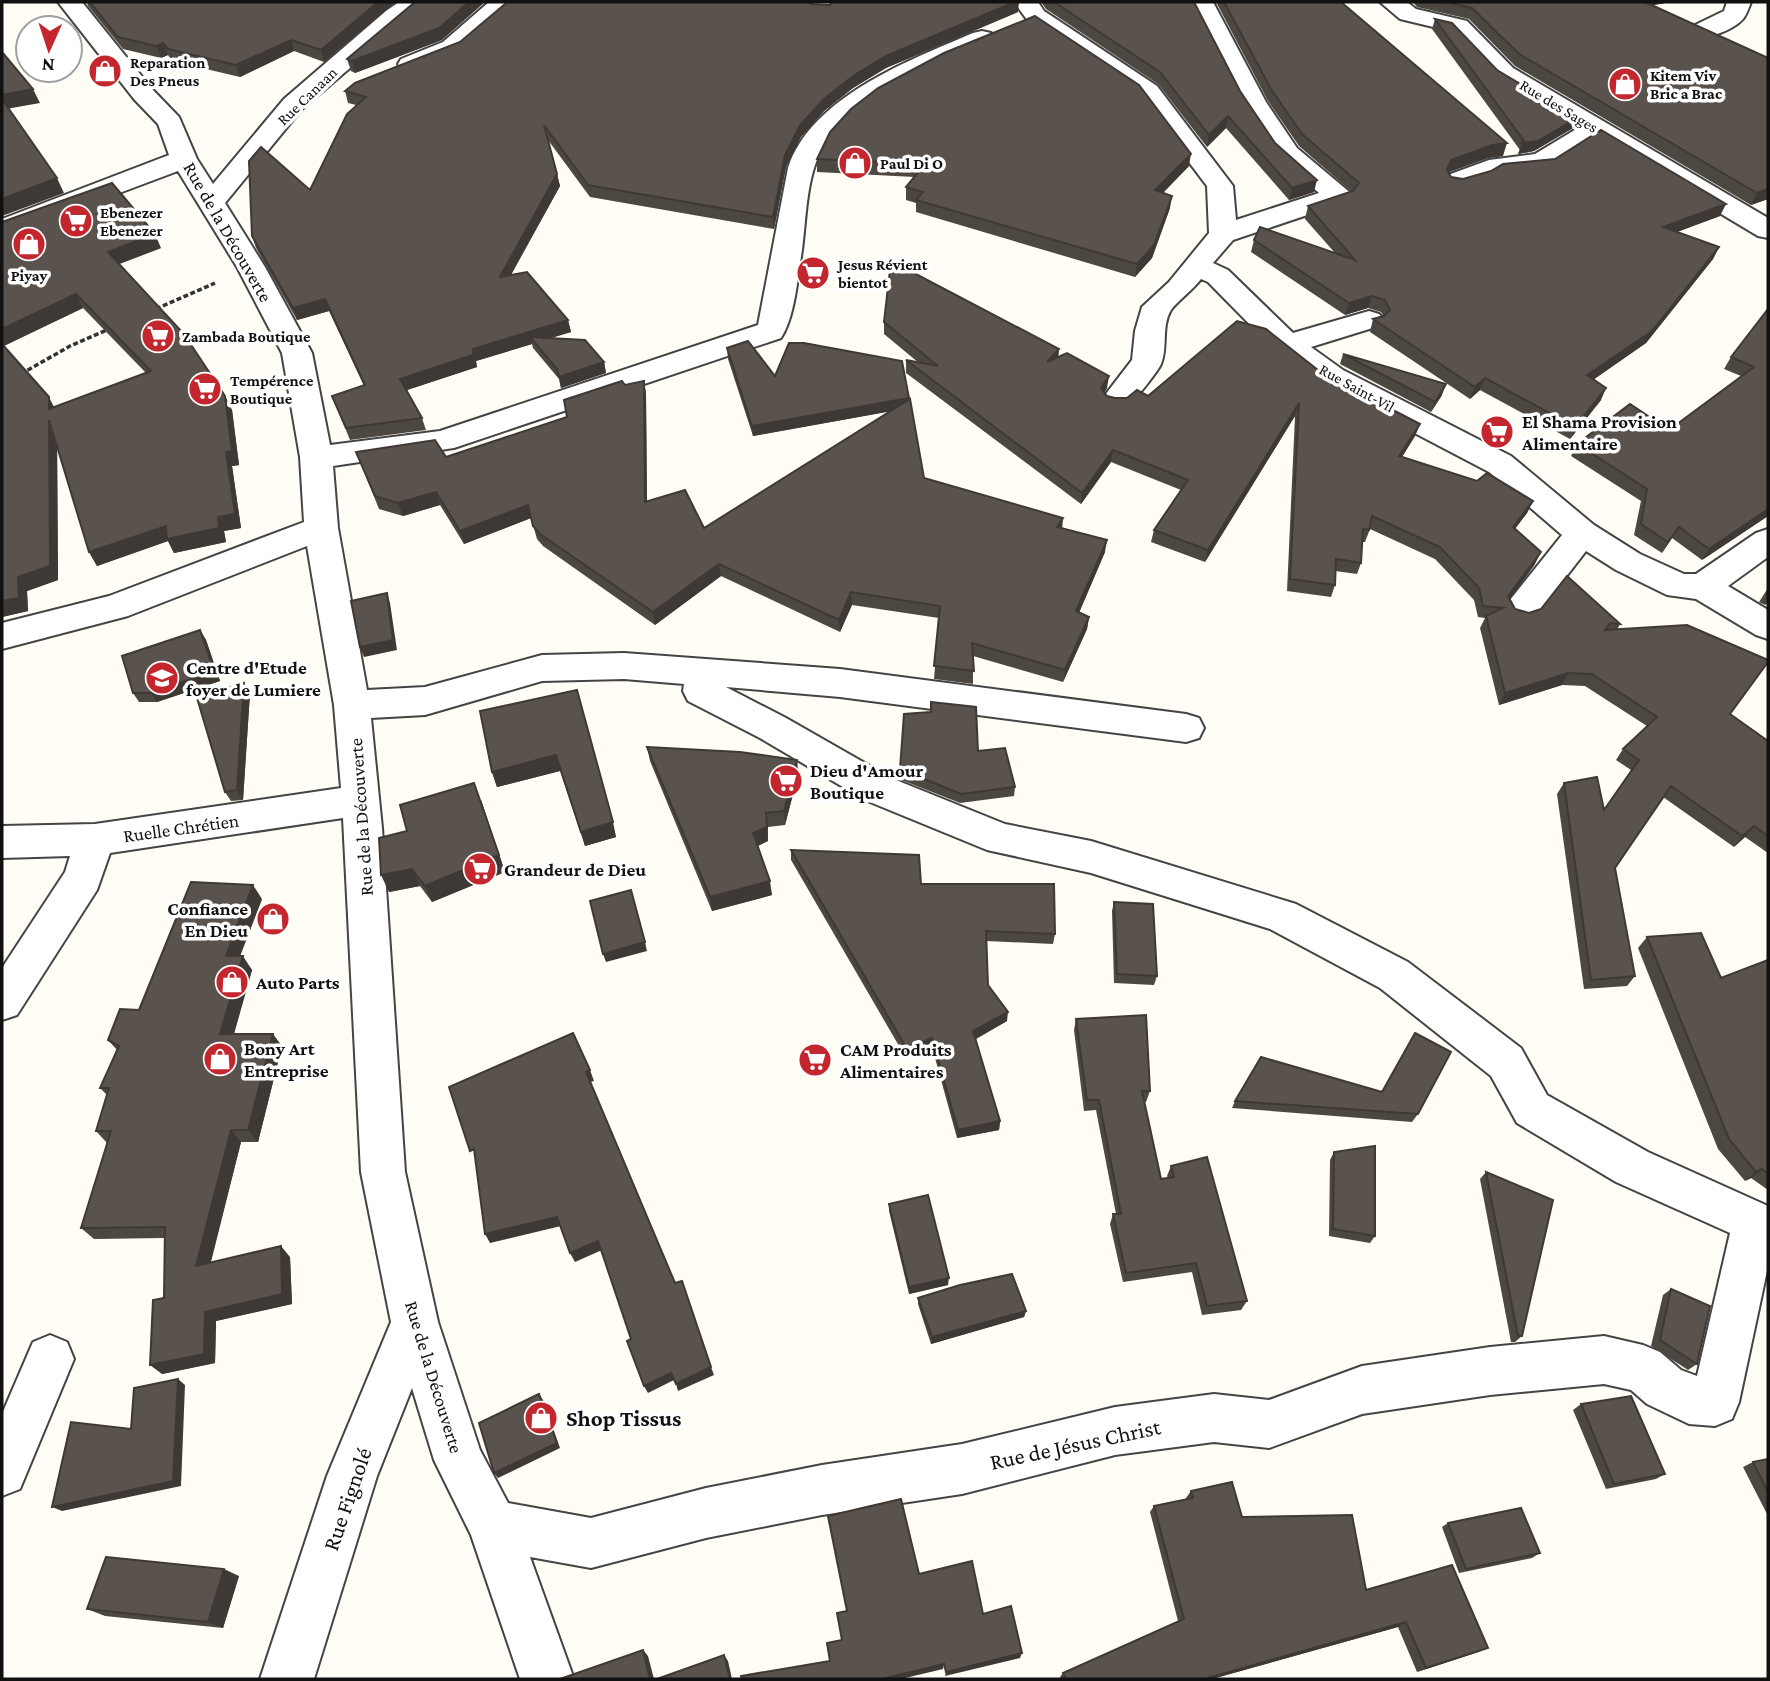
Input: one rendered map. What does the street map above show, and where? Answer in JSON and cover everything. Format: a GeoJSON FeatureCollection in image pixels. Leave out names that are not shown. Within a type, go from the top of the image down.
{"type":"FeatureCollection","features":[{"type":"Feature","properties":{"kind":"street","name":"Rue de la Découverte"},"geometry":{"type":"LineString","coordinates":[[70,2],[143,93],[170,122],[184,159],[251,267],[297,353],[316,457],[321,528],[352,705],[383,1172],[415,1322],[459,1460],[493,1525],[547,1679]]}},
{"type":"Feature","properties":{"kind":"street","name":"Rue Canaan"},"geometry":{"type":"LineString","coordinates":[[211,203],[293,104],[394,16],[415,2]]}},
{"type":"Feature","properties":{"kind":"street"},"geometry":{"type":"LineString","coordinates":[[386,73],[452,47],[498,9],[501,2]]}},
{"type":"Feature","properties":{"kind":"street"},"geometry":{"type":"LineString","coordinates":[[1117,399],[1147,362],[1150,331],[1157,307],[1179,288],[1223,234],[1339,195],[1288,154],[1253,102],[1201,2]]}},
{"type":"Feature","properties":{"kind":"street","name":"Rue des Sages"},"geometry":{"type":"LineString","coordinates":[[1392,2],[1408,14],[1458,26],[1504,73],[1768,230]]}},
{"type":"Feature","properties":{"kind":"street"},"geometry":{"type":"LineString","coordinates":[[1702,31],[1734,15],[1739,2]]}},
{"type":"Feature","properties":{"kind":"street"},"geometry":{"type":"LineString","coordinates":[[316,457],[443,441],[771,331],[780,298],[799,179],[807,154],[826,128],[871,92],[917,65],[1031,9],[1148,91],[1220,186],[1223,234]]}},
{"type":"Feature","properties":{"kind":"street"},"geometry":{"type":"LineString","coordinates":[[293,104],[349,87]]}},
{"type":"Feature","properties":{"kind":"street"},"geometry":{"type":"LineString","coordinates":[[1458,181],[1489,168],[1512,163],[1541,162],[1596,128]]}},
{"type":"Feature","properties":{"kind":"street"},"geometry":{"type":"LineString","coordinates":[[2,229],[184,159]]}},
{"type":"Feature","properties":{"kind":"street","name":"Rue Saint-Vil"},"geometry":{"type":"LineString","coordinates":[[1196,266],[1218,276],[1251,305],[1287,344],[1332,377],[1500,464],[1582,533],[1628,562],[1679,586],[1702,587],[1768,626]]}},
{"type":"Feature","properties":{"kind":"street"},"geometry":{"type":"LineString","coordinates":[[1287,344],[1369,320]]}},
{"type":"Feature","properties":{"kind":"street"},"geometry":{"type":"LineString","coordinates":[[2,636],[116,607],[321,528]]}},
{"type":"Feature","properties":{"kind":"street"},"geometry":{"type":"LineString","coordinates":[[1522,609],[1582,533]]}},
{"type":"Feature","properties":{"kind":"street"},"geometry":{"type":"LineString","coordinates":[[1702,587],[1768,541]]}},
{"type":"Feature","properties":{"kind":"street"},"geometry":{"type":"LineString","coordinates":[[352,705],[425,701],[542,668],[624,666],[853,684],[1186,728]]}},
{"type":"Feature","properties":{"kind":"street"},"geometry":{"type":"LineString","coordinates":[[703,674],[701,691],[773,728],[878,789],[1001,839],[1091,857],[1282,916],[1394,975],[1444,1013],[1506,1062],[1532,1109],[1632,1167],[1762,1225]]}},
{"type":"Feature","properties":{"kind":"street","name":"Ruelle Chrétien"},"geometry":{"type":"LineString","coordinates":[[2,842],[95,840],[359,800]]}},
{"type":"Feature","properties":{"kind":"street"},"geometry":{"type":"LineString","coordinates":[[2,1002],[83,878],[95,840]]}},
{"type":"Feature","properties":{"kind":"street","name":"Rue de Jésus Christ"},"geometry":{"type":"LineString","coordinates":[[493,1525],[591,1543],[718,1511],[822,1490],[961,1469],[1115,1431],[1214,1418],[1269,1424],[1362,1390],[1490,1371],[1604,1360],[1643,1369],[1664,1387],[1689,1400],[1715,1402],[1762,1225]]}},
{"type":"Feature","properties":{"kind":"street","name":"Rue Fignolé"},"geometry":{"type":"LineString","coordinates":[[287,1679],[352,1476],[415,1322]]}},
{"type":"Feature","properties":{"kind":"street"},"geometry":{"type":"LineString","coordinates":[[2,1471],[50,1359]]}},
{"type":"Feature","properties":{"kind":"path"},"geometry":{"type":"LineString","coordinates":[[155,309],[251,267]]}},
{"type":"Feature","properties":{"kind":"path"},"geometry":{"type":"LineString","coordinates":[[13,379],[70,346],[118,325]]}},
{"type":"Feature","properties":{"kind":"building"},"geometry":{"type":"Polygon","coordinates":[[[90,2],[378,2],[321,50],[291,40],[236,65],[168,49],[163,43],[156,46],[118,37],[90,2]]]}},
{"type":"Feature","properties":{"kind":"building"},"geometry":{"type":"Polygon","coordinates":[[[415,2],[469,2],[439,28],[352,61],[347,59],[415,2]]]}},
{"type":"Feature","properties":{"kind":"building"},"geometry":{"type":"Polygon","coordinates":[[[507,2],[810,2],[830,5],[831,2],[1015,2],[886,56],[853,76],[824,99],[800,125],[785,155],[773,217],[588,185],[544,125],[557,174],[500,277],[527,272],[568,320],[473,349],[473,355],[400,379],[422,418],[346,428],[332,396],[365,385],[325,299],[293,308],[252,236],[249,161],[261,147],[310,190],[347,114],[366,97],[345,91],[355,83],[460,42],[507,2]]]}},
{"type":"Feature","properties":{"kind":"building"},"geometry":{"type":"Polygon","coordinates":[[[1054,2],[1194,2],[1240,91],[1275,143],[1317,180],[1292,188],[1228,116],[1209,135],[1160,72],[1054,2]]]}},
{"type":"Feature","properties":{"kind":"building"},"geometry":{"type":"Polygon","coordinates":[[[1224,2],[1341,2],[1507,143],[1492,145],[1451,160],[1447,170],[1451,177],[1463,179],[1491,171],[1503,164],[1555,159],[1601,130],[1726,204],[1663,227],[1719,247],[1652,331],[1587,375],[1606,388],[1575,427],[1485,378],[1475,387],[1373,319],[1384,316],[1390,310],[1385,300],[1372,296],[1349,303],[1254,240],[1260,227],[1355,260],[1308,206],[1353,191],[1359,183],[1302,134],[1271,89],[1224,2]]]}},
{"type":"Feature","properties":{"kind":"building"},"geometry":{"type":"Polygon","coordinates":[[[1447,2],[1645,2],[1768,58],[1768,189],[1757,193],[1519,54],[1472,8],[1447,2]]]}},
{"type":"Feature","properties":{"kind":"building"},"geometry":{"type":"Polygon","coordinates":[[[1035,16],[1139,85],[1191,154],[1155,190],[1172,196],[1154,245],[1137,264],[916,200],[923,192],[906,187],[925,164],[817,159],[830,132],[851,109],[878,88],[944,53],[1035,16]]]}},
{"type":"Feature","properties":{"kind":"building"},"geometry":{"type":"Polygon","coordinates":[[[1435,19],[1452,23],[1497,70],[1577,118],[1538,141],[1522,143],[1524,141],[1435,19]]]}},
{"type":"Feature","properties":{"kind":"building"},"geometry":{"type":"Polygon","coordinates":[[[2,52],[14,66],[14,84],[29,84],[33,89],[2,95],[2,52]]]}},
{"type":"Feature","properties":{"kind":"building"},"geometry":{"type":"Polygon","coordinates":[[[2,99],[57,178],[2,199],[2,99]]]}},
{"type":"Feature","properties":{"kind":"building"},"geometry":{"type":"Polygon","coordinates":[[[112,183],[155,234],[108,252],[184,334],[225,396],[232,451],[226,452],[235,514],[218,517],[219,528],[167,539],[166,526],[89,552],[49,420],[50,566],[18,577],[19,598],[2,601],[2,344],[49,397],[49,409],[151,371],[76,294],[2,329],[2,222],[112,183]]]}},
{"type":"Feature","properties":{"kind":"building"},"geometry":{"type":"Polygon","coordinates":[[[891,261],[1059,349],[1047,362],[1067,353],[1109,376],[1101,388],[1107,396],[1127,398],[1137,390],[1148,396],[1237,321],[1266,329],[1323,374],[1420,424],[1399,456],[1477,481],[1487,473],[1533,501],[1513,527],[1541,552],[1508,596],[1515,609],[1529,613],[1541,609],[1567,576],[1620,624],[1610,623],[1605,630],[1687,625],[1768,660],[1730,714],[1768,741],[1768,836],[1754,826],[1742,836],[1671,786],[1615,868],[1635,976],[1591,980],[1564,783],[1597,777],[1604,810],[1639,760],[1623,749],[1657,717],[1592,674],[1568,673],[1505,693],[1486,616],[1503,608],[1483,606],[1479,588],[1440,547],[1372,516],[1369,530],[1363,529],[1361,563],[1336,559],[1335,585],[1290,579],[1299,403],[1208,550],[1154,530],[1188,480],[1113,450],[1082,493],[906,360],[938,366],[884,322],[891,261]]]}},
{"type":"Feature","properties":{"kind":"building"},"geometry":{"type":"Polygon","coordinates":[[[1768,309],[1768,509],[1709,549],[1679,527],[1668,542],[1641,524],[1647,489],[1577,444],[1630,404],[1669,430],[1754,367],[1731,357],[1768,309]]]}},
{"type":"Feature","properties":{"kind":"building"},"geometry":{"type":"Polygon","coordinates":[[[530,337],[585,340],[604,362],[559,377],[557,369],[530,337]]]}},
{"type":"Feature","properties":{"kind":"building"},"geometry":{"type":"Polygon","coordinates":[[[748,341],[775,376],[789,343],[804,343],[902,361],[909,398],[752,426],[727,348],[748,341]]]}},
{"type":"Feature","properties":{"kind":"building"},"geometry":{"type":"Polygon","coordinates":[[[1343,354],[1446,384],[1435,402],[1343,354]]]}},
{"type":"Feature","properties":{"kind":"building"},"geometry":{"type":"Polygon","coordinates":[[[622,381],[625,385],[644,381],[645,502],[685,490],[704,528],[910,399],[924,478],[1063,518],[1057,527],[1107,540],[1076,611],[1089,617],[1065,670],[972,643],[974,671],[934,666],[940,606],[851,592],[839,620],[719,564],[653,612],[540,534],[533,526],[528,505],[460,531],[436,492],[398,503],[375,496],[356,452],[435,440],[446,457],[567,417],[564,400],[622,381]]]}},
{"type":"Feature","properties":{"kind":"building"},"geometry":{"type":"Polygon","coordinates":[[[387,593],[393,640],[360,647],[351,601],[387,593]]]}},
{"type":"Feature","properties":{"kind":"building"},"geometry":{"type":"Polygon","coordinates":[[[200,630],[214,671],[151,693],[133,693],[122,656],[200,630]]]}},
{"type":"Feature","properties":{"kind":"building"},"geometry":{"type":"Polygon","coordinates":[[[244,683],[237,790],[225,792],[197,698],[244,683]]]}},
{"type":"Feature","properties":{"kind":"building"},"geometry":{"type":"Polygon","coordinates":[[[577,690],[613,822],[581,832],[556,755],[492,772],[480,711],[577,690]]]}},
{"type":"Feature","properties":{"kind":"building"},"geometry":{"type":"Polygon","coordinates":[[[931,702],[976,707],[978,751],[1005,748],[1015,787],[961,794],[900,769],[904,714],[931,712],[931,702]]]}},
{"type":"Feature","properties":{"kind":"building"},"geometry":{"type":"Polygon","coordinates":[[[647,747],[740,752],[797,760],[784,811],[766,813],[767,827],[753,833],[770,881],[710,897],[647,747]]]}},
{"type":"Feature","properties":{"kind":"building"},"geometry":{"type":"Polygon","coordinates":[[[474,783],[499,855],[425,886],[412,869],[381,875],[379,838],[407,831],[400,805],[474,783]]]}},
{"type":"Feature","properties":{"kind":"building"},"geometry":{"type":"Polygon","coordinates":[[[791,850],[919,855],[921,884],[1054,884],[1055,934],[986,931],[988,985],[1008,1012],[973,1031],[1000,1121],[958,1130],[932,1038],[907,1049],[791,850]]]}},
{"type":"Feature","properties":{"kind":"building"},"geometry":{"type":"Polygon","coordinates":[[[191,882],[253,885],[226,956],[243,956],[220,1034],[273,1034],[248,1130],[231,1130],[196,1266],[281,1246],[282,1294],[205,1312],[204,1354],[150,1365],[153,1300],[164,1298],[165,1227],[81,1228],[111,1131],[96,1131],[109,1088],[100,1088],[119,1046],[108,1040],[120,1009],[139,1010],[191,882]]]}},
{"type":"Feature","properties":{"kind":"building"},"geometry":{"type":"Polygon","coordinates":[[[631,890],[645,942],[603,954],[590,901],[631,890]]]}},
{"type":"Feature","properties":{"kind":"building"},"geometry":{"type":"Polygon","coordinates":[[[1114,902],[1153,904],[1157,976],[1117,974],[1114,902]]]}},
{"type":"Feature","properties":{"kind":"building"},"geometry":{"type":"Polygon","coordinates":[[[1701,933],[1721,978],[1768,960],[1768,1173],[1762,1169],[1756,1172],[1729,1139],[1647,937],[1701,933]]]}},
{"type":"Feature","properties":{"kind":"building"},"geometry":{"type":"Polygon","coordinates":[[[1146,1015],[1150,1091],[1142,1091],[1161,1179],[1174,1177],[1171,1166],[1207,1157],[1247,1301],[1207,1306],[1196,1263],[1126,1273],[1113,1214],[1121,1214],[1099,1100],[1087,1100],[1076,1019],[1146,1015]]]}},
{"type":"Feature","properties":{"kind":"building"},"geometry":{"type":"Polygon","coordinates":[[[573,1033],[590,1070],[586,1072],[675,1283],[682,1281],[711,1367],[676,1384],[671,1373],[644,1386],[627,1341],[631,1339],[598,1241],[570,1253],[557,1217],[485,1234],[474,1149],[470,1151],[449,1087],[573,1033]]]}},
{"type":"Feature","properties":{"kind":"building"},"geometry":{"type":"Polygon","coordinates":[[[1415,1033],[1451,1052],[1418,1114],[1235,1101],[1261,1057],[1382,1092],[1415,1033]]]}},
{"type":"Feature","properties":{"kind":"building"},"geometry":{"type":"Polygon","coordinates":[[[1375,1146],[1375,1236],[1333,1229],[1334,1152],[1375,1146]]]}},
{"type":"Feature","properties":{"kind":"building"},"geometry":{"type":"Polygon","coordinates":[[[1486,1172],[1553,1200],[1522,1336],[1518,1336],[1486,1172]]]}},
{"type":"Feature","properties":{"kind":"building"},"geometry":{"type":"Polygon","coordinates":[[[928,1195],[949,1278],[909,1287],[889,1204],[928,1195]]]}},
{"type":"Feature","properties":{"kind":"building"},"geometry":{"type":"Polygon","coordinates":[[[1012,1274],[1026,1311],[932,1337],[918,1298],[960,1285],[1012,1274]]]}},
{"type":"Feature","properties":{"kind":"building"},"geometry":{"type":"Polygon","coordinates":[[[1671,1289],[1710,1306],[1697,1364],[1660,1340],[1671,1289]]]}},
{"type":"Feature","properties":{"kind":"building"},"geometry":{"type":"Polygon","coordinates":[[[178,1379],[173,1481],[52,1507],[71,1422],[131,1429],[134,1388],[178,1379]]]}},
{"type":"Feature","properties":{"kind":"building"},"geometry":{"type":"Polygon","coordinates":[[[539,1394],[557,1443],[494,1473],[479,1423],[539,1394]]]}},
{"type":"Feature","properties":{"kind":"building"},"geometry":{"type":"Polygon","coordinates":[[[1631,1396],[1665,1474],[1614,1484],[1581,1404],[1631,1396]]]}},
{"type":"Feature","properties":{"kind":"building"},"geometry":{"type":"Polygon","coordinates":[[[1768,1459],[1768,1492],[1753,1462],[1768,1459]]]}},
{"type":"Feature","properties":{"kind":"building"},"geometry":{"type":"Polygon","coordinates":[[[1232,1482],[1242,1517],[1352,1515],[1366,1590],[1452,1565],[1488,1648],[1426,1668],[1406,1622],[1204,1679],[1066,1679],[1063,1673],[1184,1619],[1154,1506],[1193,1498],[1191,1491],[1232,1482]]]}},
{"type":"Feature","properties":{"kind":"building"},"geometry":{"type":"Polygon","coordinates":[[[901,1499],[919,1574],[972,1561],[983,1614],[1011,1606],[1022,1653],[946,1672],[944,1664],[882,1679],[742,1679],[741,1676],[830,1661],[827,1643],[842,1640],[837,1613],[847,1611],[828,1516],[901,1499]]]}},
{"type":"Feature","properties":{"kind":"building"},"geometry":{"type":"Polygon","coordinates":[[[1521,1508],[1540,1553],[1466,1569],[1448,1523],[1521,1508]]]}},
{"type":"Feature","properties":{"kind":"building"},"geometry":{"type":"Polygon","coordinates":[[[106,1557],[224,1569],[208,1622],[87,1609],[106,1557]]]}},
{"type":"Feature","properties":{"kind":"building"},"geometry":{"type":"Polygon","coordinates":[[[643,1650],[650,1679],[560,1679],[643,1650]]]}},
{"type":"Feature","properties":{"kind":"building"},"geometry":{"type":"Polygon","coordinates":[[[724,1655],[730,1679],[657,1679],[724,1655]]]}},
{"type":"Feature","properties":{"kind":"place","name":"Reparation Des Pneus"},"geometry":{"type":"Point","coordinates":[105,71]}},
{"type":"Feature","properties":{"kind":"place","name":"Kitem Viv Bric a Brac"},"geometry":{"type":"Point","coordinates":[1625,84]}},
{"type":"Feature","properties":{"kind":"place","name":"Paul Di O"},"geometry":{"type":"Point","coordinates":[855,163]}},
{"type":"Feature","properties":{"kind":"place","name":"Ebenezer Ebenezer"},"geometry":{"type":"Point","coordinates":[76,221]}},
{"type":"Feature","properties":{"kind":"place","name":"Piyay"},"geometry":{"type":"Point","coordinates":[29,244]}},
{"type":"Feature","properties":{"kind":"place","name":"Jesus Révient bientot"},"geometry":{"type":"Point","coordinates":[813,273]}},
{"type":"Feature","properties":{"kind":"place","name":"Zambada Boutique"},"geometry":{"type":"Point","coordinates":[158,336]}},
{"type":"Feature","properties":{"kind":"place","name":"Tempérence Boutique"},"geometry":{"type":"Point","coordinates":[205,389]}},
{"type":"Feature","properties":{"kind":"place","name":"El Shama Provision Alimentaire"},"geometry":{"type":"Point","coordinates":[1497,432]}},
{"type":"Feature","properties":{"kind":"place","name":"Centre d'Etude foyer de Lumiere"},"geometry":{"type":"Point","coordinates":[162,678]}},
{"type":"Feature","properties":{"kind":"place","name":"Dieu d'Amour Boutique"},"geometry":{"type":"Point","coordinates":[786,781]}},
{"type":"Feature","properties":{"kind":"place","name":"Grandeur de Dieu"},"geometry":{"type":"Point","coordinates":[480,869]}},
{"type":"Feature","properties":{"kind":"place","name":"Confiance En Dieu"},"geometry":{"type":"Point","coordinates":[273,919]}},
{"type":"Feature","properties":{"kind":"place","name":"Auto Parts"},"geometry":{"type":"Point","coordinates":[232,982]}},
{"type":"Feature","properties":{"kind":"place","name":"Bony Art Entreprise"},"geometry":{"type":"Point","coordinates":[220,1059]}},
{"type":"Feature","properties":{"kind":"place","name":"CAM Produits Alimentaires"},"geometry":{"type":"Point","coordinates":[815,1060]}},
{"type":"Feature","properties":{"kind":"place","name":"Shop Tissus"},"geometry":{"type":"Point","coordinates":[541,1418]}}]}
